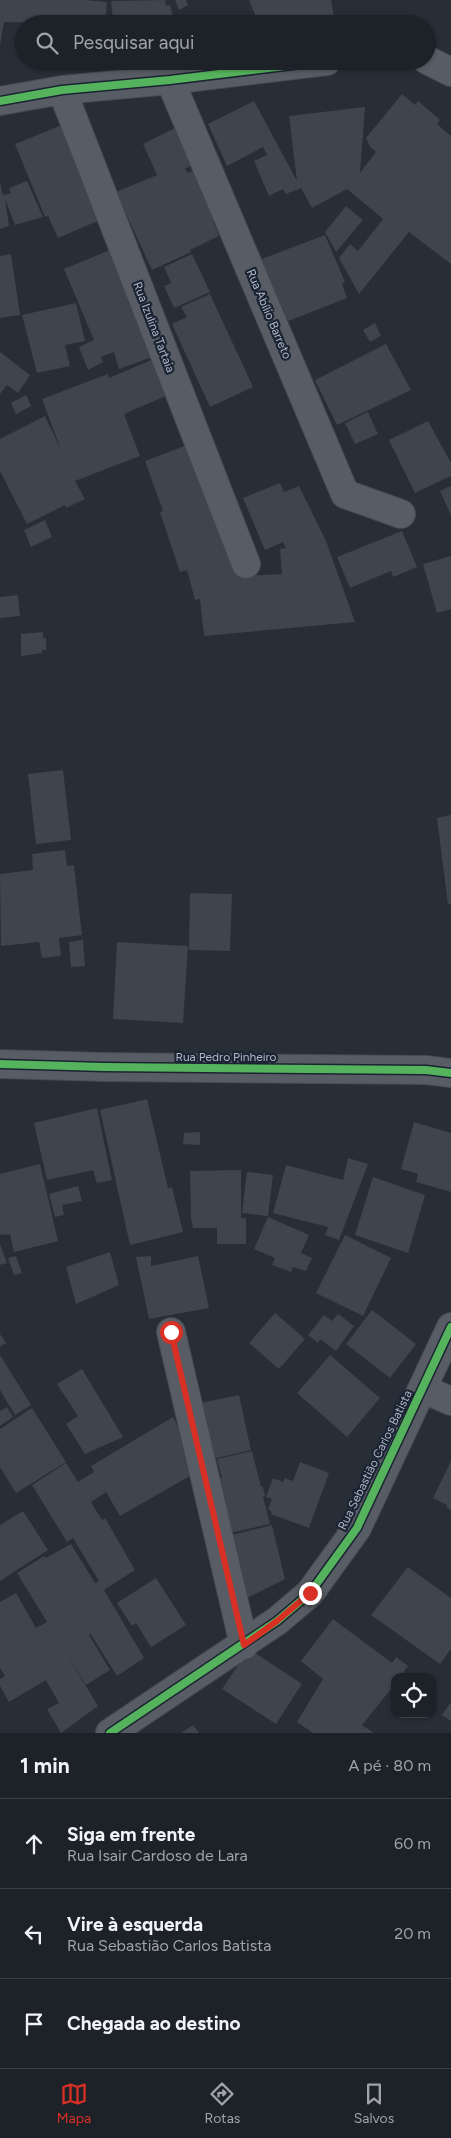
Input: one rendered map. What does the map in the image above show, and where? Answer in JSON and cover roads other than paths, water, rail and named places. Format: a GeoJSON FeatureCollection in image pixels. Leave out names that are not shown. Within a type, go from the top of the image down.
{"type":"FeatureCollection","features":[{"type":"Feature","properties":{"kind":"street"},"geometry":{"type":"LineString","coordinates":[[436,64],[451,72]]}},
{"type":"Feature","properties":{"kind":"street"},"geometry":{"type":"LineString","coordinates":[[0,100],[62,90],[253,70]]}},
{"type":"Feature","properties":{"kind":"street","name":"Rua Abílio Barreto"},"geometry":{"type":"LineString","coordinates":[[170,80],[345,494],[401,514]]}},
{"type":"Feature","properties":{"kind":"street","name":"Rua Izulina Tartaia"},"geometry":{"type":"LineString","coordinates":[[62,90],[246,564]]}},
{"type":"Feature","properties":{"kind":"street","name":"Rua Pedro Pinheiro"},"geometry":{"type":"LineString","coordinates":[[0,1064],[426,1070],[451,1073]]}},
{"type":"Feature","properties":{"kind":"street","name":"Rua Sebastião Carlos Batista"},"geometry":{"type":"LineString","coordinates":[[110,1733],[244,1645],[277,1621],[310,1593],[357,1528],[451,1327]]}},
{"type":"Feature","properties":{"kind":"street"},"geometry":{"type":"LineString","coordinates":[[171,1332],[244,1645]]}},
{"type":"Feature","properties":{"kind":"street"},"geometry":{"type":"LineString","coordinates":[[423,1389],[451,1401]]}}]}
